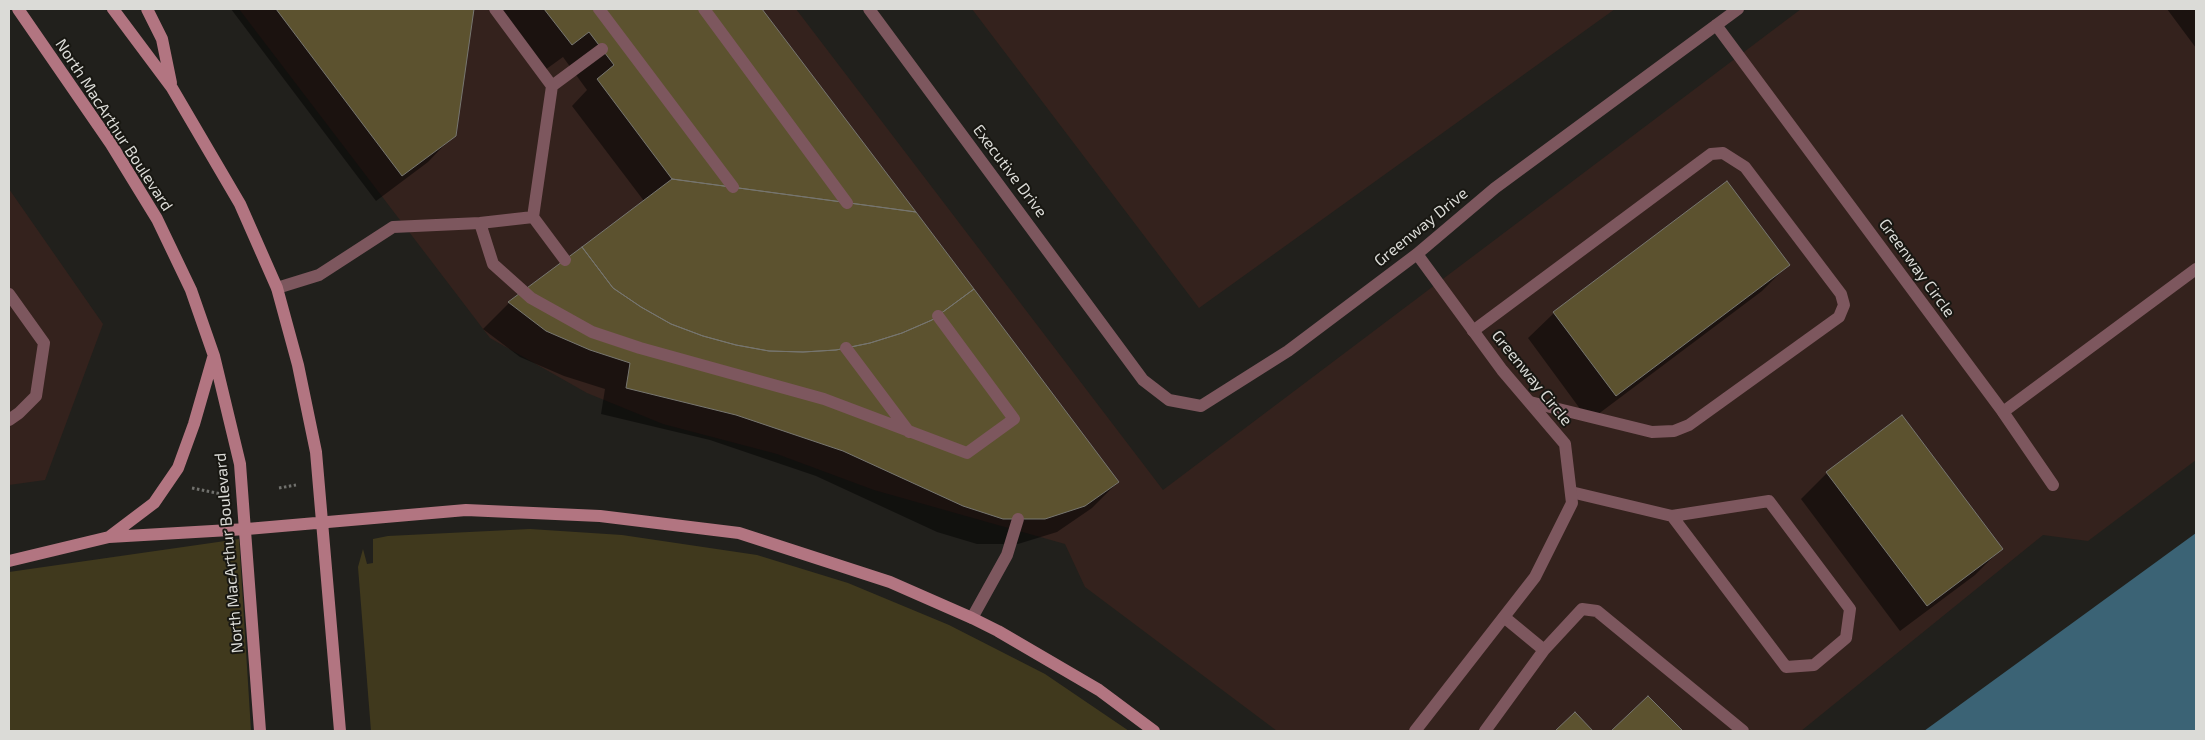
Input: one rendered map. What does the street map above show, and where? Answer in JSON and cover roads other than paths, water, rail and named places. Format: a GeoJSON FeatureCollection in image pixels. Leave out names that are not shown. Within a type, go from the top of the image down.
{"type":"FeatureCollection","features":[{"type":"Feature","properties":{"kind":"main road","name":"North MacArthur Boulevard"},"geometry":{"type":"LineString","coordinates":[[18,9],[111,144],[156,219],[191,290],[214,356],[240,464],[247,529],[260,731]]}},
{"type":"Feature","properties":{"kind":"main road"},"geometry":{"type":"LineString","coordinates":[[113,9],[172,88],[240,204],[277,288],[298,365],[316,452],[340,731]]}},
{"type":"Feature","properties":{"kind":"main road"},"geometry":{"type":"LineString","coordinates":[[147,9],[162,39],[172,88]]}},
{"type":"Feature","properties":{"kind":"main road"},"geometry":{"type":"LineString","coordinates":[[109,537],[154,503],[178,468],[194,424],[214,356]]}},
{"type":"Feature","properties":{"kind":"main road"},"geometry":{"type":"LineString","coordinates":[[9,561],[109,537],[247,529],[466,510],[600,516],[739,533],[890,582],[972,618],[998,631],[1099,690],[1154,731]]}},
{"type":"Feature","properties":{"kind":"street"},"geometry":{"type":"LineString","coordinates":[[495,9],[552,86],[533,217],[565,260]]}},
{"type":"Feature","properties":{"kind":"street"},"geometry":{"type":"LineString","coordinates":[[599,9],[733,187]]}},
{"type":"Feature","properties":{"kind":"street"},"geometry":{"type":"LineString","coordinates":[[704,9],[847,203]]}},
{"type":"Feature","properties":{"kind":"street","name":"Executive Drive"},"geometry":{"type":"LineString","coordinates":[[869,9],[1124,352]]}},
{"type":"Feature","properties":{"kind":"street","name":"Greenway Drive"},"geometry":{"type":"LineString","coordinates":[[1124,352],[1143,380],[1169,400],[1202,406],[1288,351],[1417,254],[1495,188],[1738,9]]}},
{"type":"Feature","properties":{"kind":"street","name":"Greenway Circle"},"geometry":{"type":"LineString","coordinates":[[1716,25],[2003,412],[2053,485]]}},
{"type":"Feature","properties":{"kind":"street"},"geometry":{"type":"LineString","coordinates":[[552,86],[602,49]]}},
{"type":"Feature","properties":{"kind":"street"},"geometry":{"type":"LineString","coordinates":[[1472,331],[1696,163],[1711,154],[1722,153],[1745,167],[1841,294],[1844,305],[1839,317],[1689,425],[1674,431],[1652,432],[1530,402]]}},
{"type":"Feature","properties":{"kind":"street"},"geometry":{"type":"LineString","coordinates":[[277,288],[319,275],[393,227],[480,223],[533,217]]}},
{"type":"Feature","properties":{"kind":"street"},"geometry":{"type":"LineString","coordinates":[[480,223],[493,264],[531,298],[592,332],[640,348],[824,399],[967,453],[1014,419],[938,316]]}},
{"type":"Feature","properties":{"kind":"street","name":"Greenway Circle"},"geometry":{"type":"LineString","coordinates":[[1415,731],[1535,577],[1572,503],[1565,444],[1472,331],[1417,254]]}},
{"type":"Feature","properties":{"kind":"street"},"geometry":{"type":"LineString","coordinates":[[2003,412],[2196,269]]}},
{"type":"Feature","properties":{"kind":"street"},"geometry":{"type":"LineString","coordinates":[[9,294],[44,344],[36,396],[19,414],[9,420]]}},
{"type":"Feature","properties":{"kind":"street"},"geometry":{"type":"LineString","coordinates":[[846,348],[909,432]]}},
{"type":"Feature","properties":{"kind":"street"},"geometry":{"type":"LineString","coordinates":[[1571,492],[1672,516],[1769,501],[1850,609],[1846,638],[1814,665],[1786,667],[1672,516]]}},
{"type":"Feature","properties":{"kind":"street"},"geometry":{"type":"LineString","coordinates":[[972,618],[1007,555],[1018,519]]}},
{"type":"Feature","properties":{"kind":"street"},"geometry":{"type":"LineString","coordinates":[[1485,731],[1544,650],[1582,610],[1597,611],[1743,731]]}},
{"type":"Feature","properties":{"kind":"street"},"geometry":{"type":"LineString","coordinates":[[1504,617],[1544,650]]}},
{"type":"Feature","properties":{"kind":"water"},"geometry":{"type":"Polygon","coordinates":[[[2196,533],[2196,731],[1924,731],[2196,533]]]}}]}
